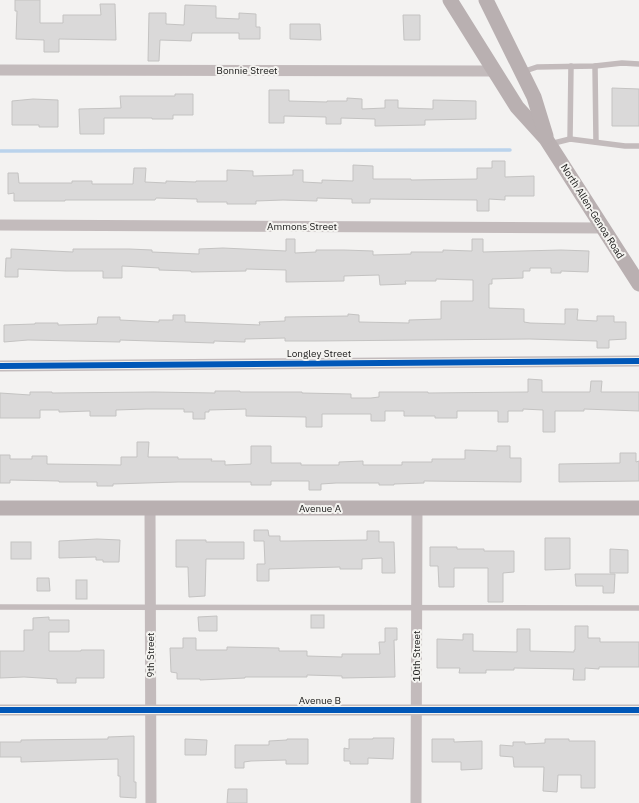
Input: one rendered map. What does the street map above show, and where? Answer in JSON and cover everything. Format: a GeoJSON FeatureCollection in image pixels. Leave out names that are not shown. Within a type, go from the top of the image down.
{"type":"FeatureCollection","features":[{"type":"Feature","properties":{"kind":"street","name":"North Allen-Genoa Road"},"geometry":{"type":"LineString","coordinates":[[450,0],[517,107],[548,141],[639,283]]}},
{"type":"Feature","properties":{"kind":"street","name":"North Allen-Genoa Road"},"geometry":{"type":"LineString","coordinates":[[486,0],[534,98],[548,141]]}},
{"type":"Feature","properties":{"kind":"street","name":"Bonnie Street"},"geometry":{"type":"LineString","coordinates":[[0,70],[493,70]]}},
{"type":"Feature","properties":{"kind":"street","name":"Ammons Street"},"geometry":{"type":"LineString","coordinates":[[0,225],[604,228]]}},
{"type":"Feature","properties":{"kind":"street","name":"Longley Street"},"geometry":{"type":"LineString","coordinates":[[0,366],[639,361]]}},
{"type":"Feature","properties":{"kind":"street","name":"Avenue A"},"geometry":{"type":"LineString","coordinates":[[0,508],[639,508]]}},
{"type":"Feature","properties":{"kind":"street","name":"9th Street"},"geometry":{"type":"LineString","coordinates":[[150,508],[151,803]]}},
{"type":"Feature","properties":{"kind":"street","name":"10th Street"},"geometry":{"type":"LineString","coordinates":[[416,803],[417,508]]}},
{"type":"Feature","properties":{"kind":"street","name":"Avenue B"},"geometry":{"type":"LineString","coordinates":[[0,710],[639,710]]}},
{"type":"Feature","properties":{"kind":"lane"},"geometry":{"type":"LineString","coordinates":[[522,72],[537,67],[639,64]]}},
{"type":"Feature","properties":{"kind":"lane"},"geometry":{"type":"LineString","coordinates":[[570,139],[571,66]]}},
{"type":"Feature","properties":{"kind":"lane"},"geometry":{"type":"LineString","coordinates":[[595,66],[596,142]]}},
{"type":"Feature","properties":{"kind":"lane"},"geometry":{"type":"LineString","coordinates":[[548,141],[570,139],[625,146],[639,146]]}},
{"type":"Feature","properties":{"kind":"lane"},"geometry":{"type":"LineString","coordinates":[[0,607],[639,608]]}},
{"type":"Feature","properties":{"kind":"building"},"geometry":{"type":"Polygon","coordinates":[[[15,0],[40,0],[40,23],[63,23],[63,15],[101,15],[100,4],[115,4],[116,40],[59,39],[59,52],[44,52],[44,40],[16,39],[17,11],[15,11],[15,0]]]}},
{"type":"Feature","properties":{"kind":"building"},"geometry":{"type":"Polygon","coordinates":[[[185,5],[216,6],[216,18],[239,19],[239,13],[256,14],[256,27],[260,27],[260,39],[239,39],[239,33],[192,33],[191,41],[160,40],[159,61],[148,61],[149,13],[166,13],[166,24],[184,25],[185,5]]]}},
{"type":"Feature","properties":{"kind":"building"},"geometry":{"type":"Polygon","coordinates":[[[403,15],[420,15],[420,40],[404,40],[403,15]]]}},
{"type":"Feature","properties":{"kind":"building"},"geometry":{"type":"Polygon","coordinates":[[[290,24],[320,24],[321,40],[290,39],[290,24]]]}},
{"type":"Feature","properties":{"kind":"building"},"geometry":{"type":"Polygon","coordinates":[[[612,88],[639,89],[639,126],[612,126],[612,88]]]}},
{"type":"Feature","properties":{"kind":"building"},"geometry":{"type":"Polygon","coordinates":[[[269,90],[289,90],[289,101],[327,102],[347,101],[347,98],[362,99],[362,109],[385,108],[385,100],[398,100],[398,108],[433,109],[433,100],[476,101],[476,119],[425,120],[425,125],[375,126],[375,119],[341,118],[341,124],[326,124],[326,117],[284,116],[284,123],[269,123],[269,90]]]}},
{"type":"Feature","properties":{"kind":"building"},"geometry":{"type":"Polygon","coordinates":[[[175,94],[193,94],[193,115],[173,115],[173,119],[104,118],[104,134],[80,134],[79,109],[121,108],[120,96],[175,96],[175,94]]]}},
{"type":"Feature","properties":{"kind":"building"},"geometry":{"type":"Polygon","coordinates":[[[33,99],[58,100],[58,127],[12,125],[12,101],[33,99]]]}},
{"type":"Feature","properties":{"kind":"building"},"geometry":{"type":"Polygon","coordinates":[[[492,161],[505,161],[505,177],[534,176],[534,196],[505,196],[505,200],[489,199],[489,211],[477,211],[477,200],[370,199],[370,203],[352,203],[352,199],[317,198],[317,201],[283,200],[256,201],[256,204],[227,204],[227,202],[197,202],[197,199],[156,198],[155,200],[14,201],[14,193],[8,194],[8,173],[18,173],[19,183],[72,183],[72,181],[92,181],[92,184],[133,184],[134,168],[146,168],[145,182],[166,183],[166,181],[227,181],[227,170],[253,171],[253,176],[293,175],[293,170],[303,170],[303,182],[322,183],[322,180],[353,181],[353,165],[373,166],[373,179],[477,179],[477,168],[492,168],[492,161]]]}},
{"type":"Feature","properties":{"kind":"building"},"geometry":{"type":"Polygon","coordinates":[[[286,239],[295,239],[295,253],[316,252],[316,250],[344,250],[373,251],[373,255],[411,254],[411,252],[443,252],[443,250],[472,251],[472,239],[483,239],[483,252],[561,250],[589,251],[588,272],[561,271],[561,273],[551,273],[551,268],[530,268],[530,271],[523,271],[523,278],[492,279],[492,284],[489,284],[489,308],[524,309],[524,322],[530,323],[565,324],[565,309],[578,309],[577,320],[597,321],[597,316],[614,316],[614,322],[626,322],[626,339],[609,340],[609,348],[597,348],[597,341],[530,339],[285,341],[285,338],[245,339],[245,342],[214,341],[214,343],[120,340],[120,342],[28,340],[4,342],[4,325],[35,323],[58,323],[58,325],[97,324],[98,317],[120,317],[120,320],[159,322],[159,320],[173,320],[173,315],[185,315],[185,322],[260,325],[259,322],[285,321],[285,317],[348,316],[348,314],[359,315],[359,322],[409,323],[409,320],[441,319],[441,301],[473,301],[473,280],[436,279],[436,281],[405,281],[406,284],[380,285],[379,275],[344,276],[344,281],[286,282],[286,270],[246,269],[246,271],[191,272],[159,270],[159,268],[122,266],[122,278],[103,278],[103,271],[18,269],[18,277],[5,277],[6,258],[11,258],[11,249],[73,252],[73,249],[129,249],[152,250],[152,252],[199,254],[199,249],[223,248],[286,251],[286,239]]]}},
{"type":"Feature","properties":{"kind":"building"},"geometry":{"type":"Polygon","coordinates":[[[528,379],[542,380],[542,392],[590,392],[591,381],[602,381],[601,392],[639,392],[639,411],[584,409],[584,411],[555,411],[555,432],[543,432],[543,410],[523,409],[523,411],[508,411],[508,422],[498,422],[498,411],[457,411],[457,418],[435,418],[435,416],[404,416],[404,411],[385,411],[385,421],[371,421],[371,414],[322,414],[322,427],[306,427],[306,417],[246,416],[246,409],[209,410],[209,412],[205,412],[205,419],[193,419],[193,412],[184,412],[184,409],[116,410],[116,416],[90,416],[90,411],[59,412],[59,410],[40,410],[40,418],[0,418],[0,393],[30,395],[30,392],[215,393],[215,391],[240,391],[351,394],[351,398],[371,398],[379,397],[379,392],[528,392],[528,379]]]}},
{"type":"Feature","properties":{"kind":"building"},"geometry":{"type":"Polygon","coordinates":[[[137,442],[149,442],[148,457],[212,459],[211,461],[225,461],[225,465],[251,464],[251,446],[271,446],[271,463],[339,465],[339,462],[363,461],[363,465],[402,465],[402,462],[432,462],[432,459],[465,459],[465,450],[497,451],[497,446],[510,446],[510,458],[521,458],[521,482],[424,481],[424,483],[394,485],[379,485],[379,483],[336,483],[321,484],[321,490],[309,490],[309,481],[271,481],[271,485],[251,485],[251,482],[178,482],[113,484],[113,486],[97,486],[97,482],[10,480],[10,483],[0,483],[0,455],[10,455],[10,459],[32,459],[32,456],[47,456],[47,464],[121,465],[121,457],[137,457],[137,442]]]}},
{"type":"Feature","properties":{"kind":"building"},"geometry":{"type":"Polygon","coordinates":[[[620,453],[636,453],[636,462],[639,461],[639,481],[559,482],[559,464],[620,463],[620,453]]]}},
{"type":"Feature","properties":{"kind":"building"},"geometry":{"type":"Polygon","coordinates":[[[254,530],[268,530],[269,536],[280,536],[280,541],[367,540],[367,531],[379,531],[379,542],[394,542],[395,573],[382,573],[382,558],[362,559],[362,569],[340,569],[340,567],[269,569],[269,581],[257,581],[257,564],[265,564],[264,541],[254,541],[254,530]]]}},
{"type":"Feature","properties":{"kind":"building"},"geometry":{"type":"Polygon","coordinates":[[[545,538],[570,538],[570,569],[545,570],[545,538]]]}},
{"type":"Feature","properties":{"kind":"building"},"geometry":{"type":"Polygon","coordinates":[[[97,539],[120,540],[119,562],[103,562],[103,560],[96,560],[96,557],[59,558],[59,541],[97,539]]]}},
{"type":"Feature","properties":{"kind":"building"},"geometry":{"type":"Polygon","coordinates":[[[176,540],[244,542],[244,559],[206,559],[205,596],[189,597],[188,567],[176,567],[176,540]]]}},
{"type":"Feature","properties":{"kind":"building"},"geometry":{"type":"Polygon","coordinates":[[[11,542],[31,542],[31,559],[11,559],[11,542]]]}},
{"type":"Feature","properties":{"kind":"building"},"geometry":{"type":"Polygon","coordinates":[[[430,547],[484,549],[484,551],[514,551],[514,572],[503,573],[503,602],[488,602],[488,568],[454,568],[454,587],[439,587],[438,566],[430,566],[430,547]]]}},
{"type":"Feature","properties":{"kind":"building"},"geometry":{"type":"Polygon","coordinates":[[[610,549],[628,550],[628,573],[610,573],[610,549]]]}},
{"type":"Feature","properties":{"kind":"building"},"geometry":{"type":"Polygon","coordinates":[[[575,574],[615,574],[614,593],[603,593],[603,586],[576,586],[575,574]]]}},
{"type":"Feature","properties":{"kind":"building"},"geometry":{"type":"Polygon","coordinates":[[[37,578],[49,578],[50,591],[37,591],[37,578]]]}},
{"type":"Feature","properties":{"kind":"building"},"geometry":{"type":"Polygon","coordinates":[[[76,580],[87,580],[87,599],[76,599],[76,580]]]}},
{"type":"Feature","properties":{"kind":"building"},"geometry":{"type":"Polygon","coordinates":[[[311,615],[324,615],[324,628],[311,628],[311,615]]]}},
{"type":"Feature","properties":{"kind":"building"},"geometry":{"type":"Polygon","coordinates":[[[217,616],[217,631],[199,631],[198,617],[217,616]]]}},
{"type":"Feature","properties":{"kind":"building"},"geometry":{"type":"Polygon","coordinates":[[[49,617],[49,620],[69,620],[69,632],[49,632],[49,651],[104,650],[104,678],[76,678],[76,683],[57,683],[57,679],[24,677],[0,678],[0,651],[24,651],[24,630],[33,630],[33,618],[49,617]]]}},
{"type":"Feature","properties":{"kind":"building"},"geometry":{"type":"Polygon","coordinates":[[[575,626],[588,626],[588,638],[600,638],[600,642],[639,642],[639,667],[599,667],[599,669],[585,668],[585,680],[573,680],[574,669],[514,668],[514,670],[486,670],[486,673],[459,673],[460,668],[437,668],[437,639],[463,640],[463,634],[473,634],[473,651],[517,652],[517,629],[530,629],[530,651],[574,652],[575,626]]]}},
{"type":"Feature","properties":{"kind":"building"},"geometry":{"type":"Polygon","coordinates":[[[385,628],[397,628],[397,640],[394,640],[395,677],[342,678],[342,676],[307,675],[307,677],[245,677],[200,680],[177,679],[177,673],[171,672],[170,648],[183,648],[183,638],[196,638],[196,650],[227,650],[227,647],[279,648],[279,651],[307,651],[307,656],[342,657],[342,654],[380,654],[379,642],[385,642],[385,628]]]}},
{"type":"Feature","properties":{"kind":"building"},"geometry":{"type":"Polygon","coordinates":[[[134,736],[134,782],[136,782],[136,798],[120,797],[118,759],[21,762],[21,757],[0,757],[0,742],[21,742],[21,740],[108,739],[108,737],[134,736]]]}},
{"type":"Feature","properties":{"kind":"building"},"geometry":{"type":"Polygon","coordinates":[[[394,738],[393,759],[368,758],[368,764],[350,764],[350,761],[344,761],[344,748],[349,749],[349,739],[394,738]]]}},
{"type":"Feature","properties":{"kind":"building"},"geometry":{"type":"Polygon","coordinates":[[[185,739],[207,740],[206,755],[185,755],[185,739]]]}},
{"type":"Feature","properties":{"kind":"building"},"geometry":{"type":"Polygon","coordinates":[[[308,739],[308,764],[286,764],[286,760],[251,761],[244,762],[244,768],[235,768],[235,745],[269,745],[269,741],[308,739]]]}},
{"type":"Feature","properties":{"kind":"building"},"geometry":{"type":"Polygon","coordinates":[[[432,739],[454,739],[454,742],[482,741],[482,769],[461,770],[461,762],[432,762],[432,739]]]}},
{"type":"Feature","properties":{"kind":"building"},"geometry":{"type":"Polygon","coordinates":[[[545,739],[595,741],[595,788],[581,788],[581,775],[558,775],[557,792],[543,791],[544,767],[514,767],[513,757],[500,756],[500,745],[513,746],[513,742],[525,742],[525,744],[545,743],[545,739]]]}},
{"type":"Feature","properties":{"kind":"building"},"geometry":{"type":"Polygon","coordinates":[[[228,789],[247,789],[247,803],[227,803],[228,789]]]}},
{"type":"Feature","properties":{"kind":"waterway"},"geometry":{"type":"LineString","coordinates":[[0,151],[510,150]]}},
{"type":"Feature","properties":{"kind":"cycle path"},"geometry":{"type":"LineString","coordinates":[[0,366],[639,361]]}},
{"type":"Feature","properties":{"kind":"cycle path"},"geometry":{"type":"LineString","coordinates":[[0,710],[639,710]]}}]}
